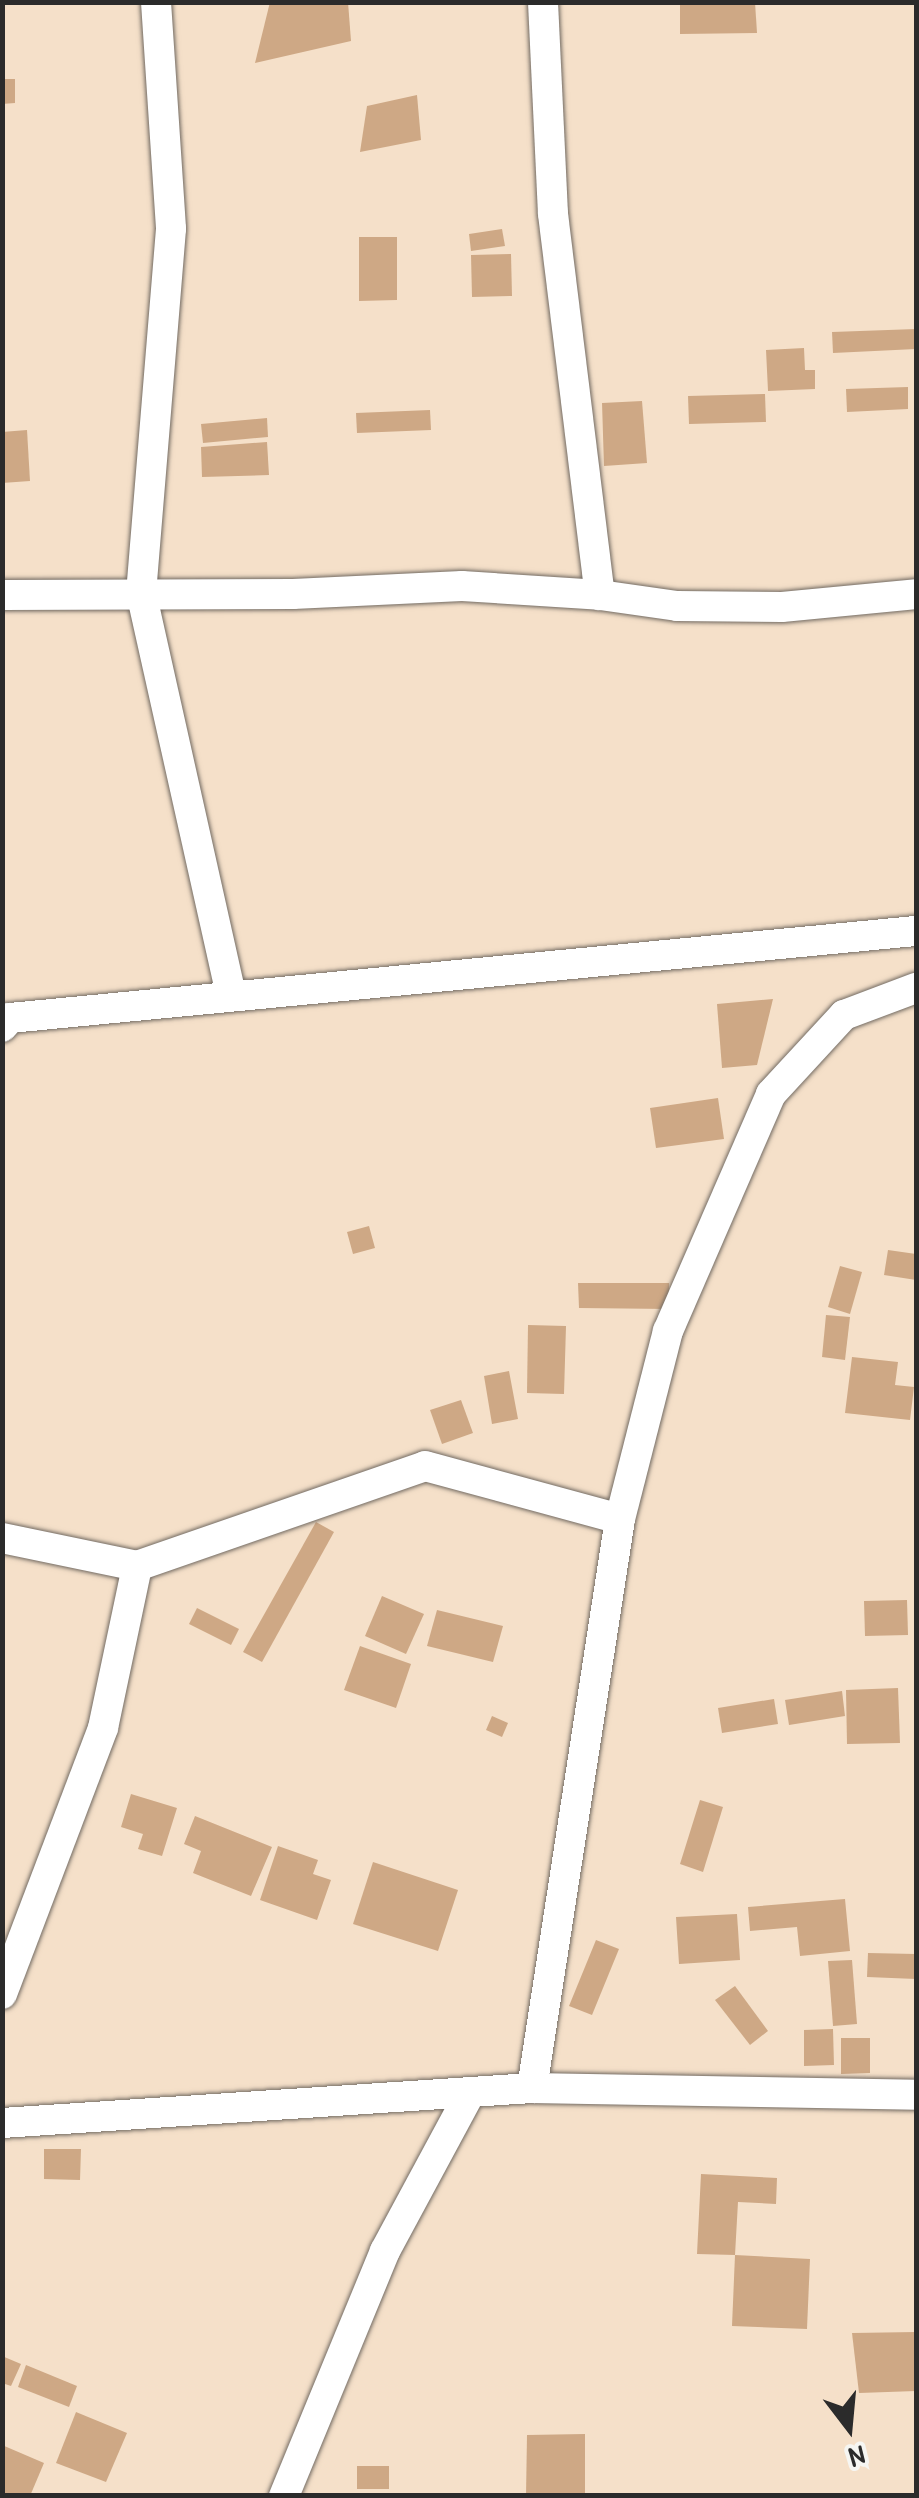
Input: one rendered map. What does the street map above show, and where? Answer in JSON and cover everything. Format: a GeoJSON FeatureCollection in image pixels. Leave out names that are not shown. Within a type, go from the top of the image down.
{"type":"FeatureCollection","features":[{"type":"Feature","properties":{"kind":"street"},"geometry":{"type":"LineString","coordinates":[[156,2],[171,230],[141,592],[231,995]]}},
{"type":"Feature","properties":{"kind":"street"},"geometry":{"type":"LineString","coordinates":[[544,2],[553,214],[600,595]]}},
{"type":"Feature","properties":{"kind":"street"},"geometry":{"type":"LineString","coordinates":[[2,595],[293,594],[462,586],[600,595],[677,606],[782,607],[916,594]]}},
{"type":"Feature","properties":{"kind":"street"},"geometry":{"type":"LineString","coordinates":[[2,1027],[10,1018],[916,930]]}},
{"type":"Feature","properties":{"kind":"street"},"geometry":{"type":"LineString","coordinates":[[532,2088],[620,1519],[668,1332],[771,1094],[844,1015],[916,988]]}},
{"type":"Feature","properties":{"kind":"street"},"geometry":{"type":"LineString","coordinates":[[2,1538],[137,1566],[425,1466],[620,1519]]}},
{"type":"Feature","properties":{"kind":"street"},"geometry":{"type":"LineString","coordinates":[[2,1994],[103,1728],[137,1566]]}},
{"type":"Feature","properties":{"kind":"street"},"geometry":{"type":"LineString","coordinates":[[2,2123],[532,2088],[916,2095]]}},
{"type":"Feature","properties":{"kind":"street"},"geometry":{"type":"LineString","coordinates":[[284,2496],[385,2251],[470,2093]]}},
{"type":"Feature","properties":{"kind":"building"},"geometry":{"type":"Polygon","coordinates":[[[270,2],[348,2],[351,41],[255,63],[270,2]]]}},
{"type":"Feature","properties":{"kind":"building"},"geometry":{"type":"Polygon","coordinates":[[[680,2],[755,2],[757,33],[680,34],[680,2]]]}},
{"type":"Feature","properties":{"kind":"building"},"geometry":{"type":"Polygon","coordinates":[[[2,79],[15,79],[15,103],[2,104],[2,79]]]}},
{"type":"Feature","properties":{"kind":"building"},"geometry":{"type":"Polygon","coordinates":[[[417,95],[421,140],[360,152],[367,106],[417,95]]]}},
{"type":"Feature","properties":{"kind":"building"},"geometry":{"type":"Polygon","coordinates":[[[502,229],[505,246],[471,251],[469,234],[502,229]]]}},
{"type":"Feature","properties":{"kind":"building"},"geometry":{"type":"Polygon","coordinates":[[[359,237],[397,237],[397,300],[359,301],[359,237]]]}},
{"type":"Feature","properties":{"kind":"building"},"geometry":{"type":"Polygon","coordinates":[[[511,254],[512,296],[472,297],[471,255],[511,254]]]}},
{"type":"Feature","properties":{"kind":"building"},"geometry":{"type":"Polygon","coordinates":[[[916,329],[916,349],[833,353],[832,332],[916,329]]]}},
{"type":"Feature","properties":{"kind":"building"},"geometry":{"type":"Polygon","coordinates":[[[804,348],[805,370],[815,370],[815,389],[768,391],[766,350],[804,348]]]}},
{"type":"Feature","properties":{"kind":"building"},"geometry":{"type":"Polygon","coordinates":[[[908,387],[908,409],[847,412],[846,389],[908,387]]]}},
{"type":"Feature","properties":{"kind":"building"},"geometry":{"type":"Polygon","coordinates":[[[765,394],[766,422],[689,424],[688,396],[765,394]]]}},
{"type":"Feature","properties":{"kind":"building"},"geometry":{"type":"Polygon","coordinates":[[[642,401],[647,463],[604,466],[602,403],[642,401]]]}},
{"type":"Feature","properties":{"kind":"building"},"geometry":{"type":"Polygon","coordinates":[[[430,410],[431,430],[357,433],[356,413],[430,410]]]}},
{"type":"Feature","properties":{"kind":"building"},"geometry":{"type":"Polygon","coordinates":[[[267,418],[268,437],[203,443],[201,424],[267,418]]]}},
{"type":"Feature","properties":{"kind":"building"},"geometry":{"type":"Polygon","coordinates":[[[27,430],[30,481],[2,483],[2,432],[27,430]]]}},
{"type":"Feature","properties":{"kind":"building"},"geometry":{"type":"Polygon","coordinates":[[[267,442],[269,475],[202,477],[201,447],[267,442]]]}},
{"type":"Feature","properties":{"kind":"building"},"geometry":{"type":"Polygon","coordinates":[[[773,999],[757,1065],[722,1068],[717,1004],[773,999]]]}},
{"type":"Feature","properties":{"kind":"building"},"geometry":{"type":"Polygon","coordinates":[[[718,1098],[724,1139],[656,1148],[650,1108],[718,1098]]]}},
{"type":"Feature","properties":{"kind":"building"},"geometry":{"type":"Polygon","coordinates":[[[369,1226],[375,1248],[353,1254],[347,1232],[369,1226]]]}},
{"type":"Feature","properties":{"kind":"building"},"geometry":{"type":"Polygon","coordinates":[[[888,1250],[916,1254],[916,1280],[884,1275],[888,1250]]]}},
{"type":"Feature","properties":{"kind":"building"},"geometry":{"type":"Polygon","coordinates":[[[840,1266],[862,1272],[850,1314],[828,1307],[840,1266]]]}},
{"type":"Feature","properties":{"kind":"building"},"geometry":{"type":"Polygon","coordinates":[[[578,1283],[669,1283],[669,1309],[579,1308],[578,1283]]]}},
{"type":"Feature","properties":{"kind":"building"},"geometry":{"type":"Polygon","coordinates":[[[826,1315],[850,1317],[845,1360],[822,1357],[826,1315]]]}},
{"type":"Feature","properties":{"kind":"building"},"geometry":{"type":"Polygon","coordinates":[[[528,1325],[566,1326],[564,1394],[527,1393],[528,1325]]]}},
{"type":"Feature","properties":{"kind":"building"},"geometry":{"type":"Polygon","coordinates":[[[852,1357],[898,1362],[895,1385],[914,1387],[910,1420],[845,1413],[852,1357]]]}},
{"type":"Feature","properties":{"kind":"building"},"geometry":{"type":"Polygon","coordinates":[[[509,1371],[518,1419],[492,1424],[484,1376],[509,1371]]]}},
{"type":"Feature","properties":{"kind":"building"},"geometry":{"type":"Polygon","coordinates":[[[461,1400],[473,1433],[442,1444],[430,1410],[461,1400]]]}},
{"type":"Feature","properties":{"kind":"building"},"geometry":{"type":"Polygon","coordinates":[[[316,1522],[334,1532],[262,1662],[243,1652],[316,1522]]]}},
{"type":"Feature","properties":{"kind":"building"},"geometry":{"type":"Polygon","coordinates":[[[382,1596],[424,1614],[406,1654],[365,1636],[382,1596]]]}},
{"type":"Feature","properties":{"kind":"building"},"geometry":{"type":"Polygon","coordinates":[[[907,1600],[908,1635],[865,1636],[864,1601],[907,1600]]]}},
{"type":"Feature","properties":{"kind":"building"},"geometry":{"type":"Polygon","coordinates":[[[197,1608],[239,1629],[231,1645],[189,1624],[197,1608]]]}},
{"type":"Feature","properties":{"kind":"building"},"geometry":{"type":"Polygon","coordinates":[[[437,1610],[503,1626],[493,1662],[427,1646],[437,1610]]]}},
{"type":"Feature","properties":{"kind":"building"},"geometry":{"type":"Polygon","coordinates":[[[360,1646],[411,1664],[396,1708],[344,1690],[360,1646]]]}},
{"type":"Feature","properties":{"kind":"building"},"geometry":{"type":"Polygon","coordinates":[[[898,1688],[900,1743],[847,1744],[846,1690],[898,1688]]]}},
{"type":"Feature","properties":{"kind":"building"},"geometry":{"type":"Polygon","coordinates":[[[842,1691],[845,1716],[789,1725],[785,1700],[842,1691]]]}},
{"type":"Feature","properties":{"kind":"building"},"geometry":{"type":"Polygon","coordinates":[[[774,1699],[778,1724],[722,1733],[718,1708],[774,1699]]]}},
{"type":"Feature","properties":{"kind":"building"},"geometry":{"type":"Polygon","coordinates":[[[492,1716],[508,1723],[502,1737],[486,1730],[492,1716]]]}},
{"type":"Feature","properties":{"kind":"building"},"geometry":{"type":"Polygon","coordinates":[[[131,1794],[177,1808],[162,1856],[138,1849],[143,1834],[121,1827],[131,1794]]]}},
{"type":"Feature","properties":{"kind":"building"},"geometry":{"type":"Polygon","coordinates":[[[700,1800],[723,1807],[703,1872],[680,1864],[700,1800]]]}},
{"type":"Feature","properties":{"kind":"building"},"geometry":{"type":"Polygon","coordinates":[[[195,1816],[272,1847],[251,1896],[193,1873],[201,1851],[184,1844],[195,1816]]]}},
{"type":"Feature","properties":{"kind":"building"},"geometry":{"type":"Polygon","coordinates":[[[278,1846],[318,1860],[313,1874],[331,1880],[317,1920],[260,1900],[278,1846]]]}},
{"type":"Feature","properties":{"kind":"building"},"geometry":{"type":"Polygon","coordinates":[[[373,1862],[458,1890],[438,1951],[353,1924],[373,1862]]]}},
{"type":"Feature","properties":{"kind":"building"},"geometry":{"type":"Polygon","coordinates":[[[845,1899],[850,1951],[800,1956],[797,1927],[750,1931],[748,1907],[845,1899]]]}},
{"type":"Feature","properties":{"kind":"building"},"geometry":{"type":"Polygon","coordinates":[[[737,1914],[740,1960],[679,1964],[676,1917],[737,1914]]]}},
{"type":"Feature","properties":{"kind":"building"},"geometry":{"type":"Polygon","coordinates":[[[596,1940],[619,1949],[592,2015],[569,2006],[596,1940]]]}},
{"type":"Feature","properties":{"kind":"building"},"geometry":{"type":"Polygon","coordinates":[[[868,1953],[916,1954],[916,1979],[867,1977],[868,1953]]]}},
{"type":"Feature","properties":{"kind":"building"},"geometry":{"type":"Polygon","coordinates":[[[852,1960],[857,2024],[833,2026],[828,1961],[852,1960]]]}},
{"type":"Feature","properties":{"kind":"building"},"geometry":{"type":"Polygon","coordinates":[[[735,1986],[768,2031],[750,2045],[715,2000],[735,1986]]]}},
{"type":"Feature","properties":{"kind":"building"},"geometry":{"type":"Polygon","coordinates":[[[833,2029],[834,2065],[804,2066],[804,2030],[833,2029]]]}},
{"type":"Feature","properties":{"kind":"building"},"geometry":{"type":"Polygon","coordinates":[[[841,2038],[870,2038],[870,2073],[841,2074],[841,2038]]]}},
{"type":"Feature","properties":{"kind":"building"},"geometry":{"type":"Polygon","coordinates":[[[44,2149],[81,2149],[80,2180],[44,2179],[44,2149]]]}},
{"type":"Feature","properties":{"kind":"building"},"geometry":{"type":"Polygon","coordinates":[[[701,2174],[777,2178],[776,2204],[738,2202],[735,2255],[697,2254],[701,2174]]]}},
{"type":"Feature","properties":{"kind":"building"},"geometry":{"type":"Polygon","coordinates":[[[735,2255],[810,2259],[807,2329],[732,2326],[735,2255]]]}},
{"type":"Feature","properties":{"kind":"building"},"geometry":{"type":"Polygon","coordinates":[[[916,2332],[916,2391],[859,2393],[852,2333],[916,2332]]]}},
{"type":"Feature","properties":{"kind":"building"},"geometry":{"type":"Polygon","coordinates":[[[2,2356],[21,2364],[11,2386],[2,2383],[2,2356]]]}},
{"type":"Feature","properties":{"kind":"building"},"geometry":{"type":"Polygon","coordinates":[[[26,2365],[77,2386],[69,2407],[18,2387],[26,2365]]]}},
{"type":"Feature","properties":{"kind":"building"},"geometry":{"type":"Polygon","coordinates":[[[76,2412],[127,2433],[106,2482],[56,2463],[76,2412]]]}},
{"type":"Feature","properties":{"kind":"building"},"geometry":{"type":"Polygon","coordinates":[[[585,2434],[585,2496],[526,2496],[527,2435],[585,2434]]]}},
{"type":"Feature","properties":{"kind":"building"},"geometry":{"type":"Polygon","coordinates":[[[2,2445],[44,2463],[30,2496],[2,2496],[2,2445]]]}},
{"type":"Feature","properties":{"kind":"building"},"geometry":{"type":"Polygon","coordinates":[[[357,2466],[389,2466],[389,2489],[357,2489],[357,2466]]]}}]}
